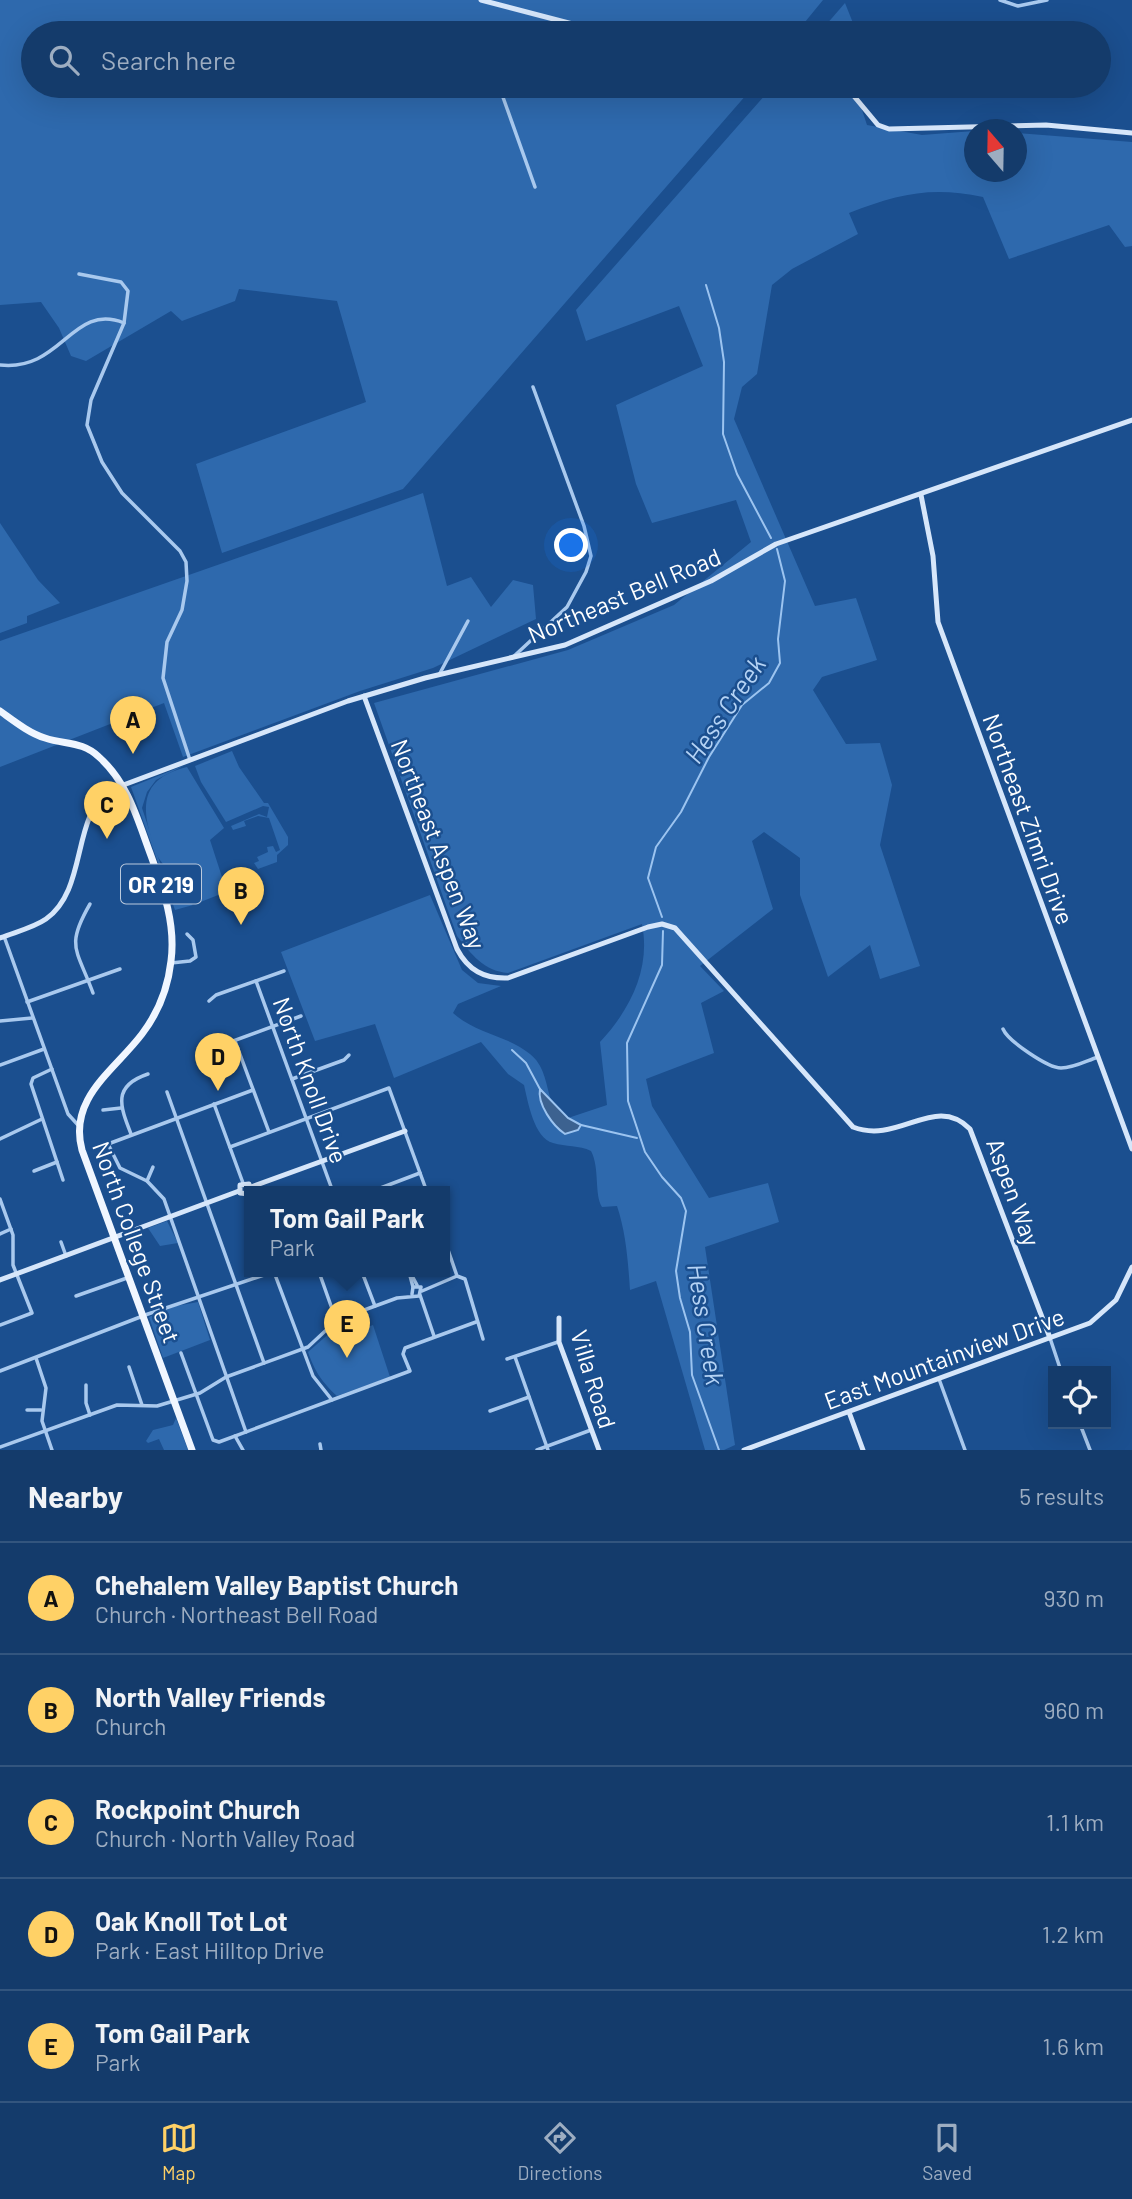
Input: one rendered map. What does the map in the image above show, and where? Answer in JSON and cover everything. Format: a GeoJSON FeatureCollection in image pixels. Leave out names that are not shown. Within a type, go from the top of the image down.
{"type":"FeatureCollection","features":[{"type":"Feature","properties":{"kind":"main road","name":"OR 219"},"geometry":{"type":"LineString","coordinates":[[0,711],[38,736],[87,747],[124,785]]}},
{"type":"Feature","properties":{"kind":"main road","name":"North College Street"},"geometry":{"type":"LineString","coordinates":[[124,785],[167,904],[172,934],[171,963],[163,995],[152,1019],[91,1093],[81,1110],[78,1125],[82,1150],[192,1450]]}},
{"type":"Feature","properties":{"kind":"street"},"geometry":{"type":"LineString","coordinates":[[481,0],[554,21]]}},
{"type":"Feature","properties":{"kind":"street"},"geometry":{"type":"LineString","coordinates":[[1000,0],[1018,6],[1047,0]]}},
{"type":"Feature","properties":{"kind":"street"},"geometry":{"type":"LineString","coordinates":[[503,98],[535,187]]}},
{"type":"Feature","properties":{"kind":"street"},"geometry":{"type":"LineString","coordinates":[[856,98],[878,125],[888,130],[1046,125],[1132,134]]}},
{"type":"Feature","properties":{"kind":"street"},"geometry":{"type":"LineString","coordinates":[[79,274],[121,282],[127,287],[124,323],[92,400],[88,425],[103,464],[122,493],[180,551],[186,562],[183,603],[167,642],[163,678],[190,760]]}},
{"type":"Feature","properties":{"kind":"street"},"geometry":{"type":"LineString","coordinates":[[0,365],[24,364],[51,353],[79,327],[94,319],[113,319],[124,323]]}},
{"type":"Feature","properties":{"kind":"street"},"geometry":{"type":"LineString","coordinates":[[511,660],[567,607],[586,572],[591,556],[584,526],[533,387]]}},
{"type":"Feature","properties":{"kind":"street","name":"Northeast Bell Road"},"geometry":{"type":"LineString","coordinates":[[2,939],[40,922],[53,911],[78,866],[87,823],[96,804],[106,793],[364,696],[439,675],[549,651],[711,581],[776,544],[1132,420]]}},
{"type":"Feature","properties":{"kind":"street","name":"Northeast Zimri Drive"},"geometry":{"type":"LineString","coordinates":[[921,495],[933,556],[938,622],[1132,1149]]}},
{"type":"Feature","properties":{"kind":"street"},"geometry":{"type":"LineString","coordinates":[[439,675],[468,621]]}},
{"type":"Feature","properties":{"kind":"street","name":"Northeast Aspen Way"},"geometry":{"type":"LineString","coordinates":[[364,696],[457,949],[471,969],[487,976],[508,978],[648,927],[669,926],[680,932],[841,1117],[853,1127],[868,1132]]}},
{"type":"Feature","properties":{"kind":"street"},"geometry":{"type":"LineString","coordinates":[[90,904],[76,926],[74,938],[93,993]]}},
{"type":"Feature","properties":{"kind":"street"},"geometry":{"type":"LineString","coordinates":[[171,963],[190,961],[196,957],[192,940],[187,934]]}},
{"type":"Feature","properties":{"kind":"street"},"geometry":{"type":"LineString","coordinates":[[2,939],[71,1119],[78,1125]]}},
{"type":"Feature","properties":{"kind":"street"},"geometry":{"type":"LineString","coordinates":[[27,1002],[120,969]]}},
{"type":"Feature","properties":{"kind":"street"},"geometry":{"type":"LineString","coordinates":[[209,1001],[216,995],[284,971]]}},
{"type":"Feature","properties":{"kind":"street","name":"North Knoll Drive"},"geometry":{"type":"LineString","coordinates":[[256,981],[331,1186]]}},
{"type":"Feature","properties":{"kind":"street"},"geometry":{"type":"LineString","coordinates":[[214,1048],[301,1016]]}},
{"type":"Feature","properties":{"kind":"street"},"geometry":{"type":"LineString","coordinates":[[0,1021],[33,1018]]}},
{"type":"Feature","properties":{"kind":"street"},"geometry":{"type":"LineString","coordinates":[[1003,1029],[1022,1048],[1056,1068],[1069,1067],[1098,1057]]}},
{"type":"Feature","properties":{"kind":"street"},"geometry":{"type":"LineString","coordinates":[[235,1041],[269,1132]]}},
{"type":"Feature","properties":{"kind":"street"},"geometry":{"type":"LineString","coordinates":[[0,1065],[44,1049]]}},
{"type":"Feature","properties":{"kind":"street"},"geometry":{"type":"LineString","coordinates":[[292,1079],[344,1060],[349,1055]]}},
{"type":"Feature","properties":{"kind":"street"},"geometry":{"type":"LineString","coordinates":[[52,1069],[31,1081],[64,1180]]}},
{"type":"Feature","properties":{"kind":"street"},"geometry":{"type":"LineString","coordinates":[[131,1134],[121,1108],[125,1089],[134,1080],[148,1074]]}},
{"type":"Feature","properties":{"kind":"street"},"geometry":{"type":"LineString","coordinates":[[230,1147],[389,1088],[425,1186]]}},
{"type":"Feature","properties":{"kind":"street"},"geometry":{"type":"LineString","coordinates":[[246,1432],[161,1193],[147,1181],[120,1168],[108,1144],[253,1090]]}},
{"type":"Feature","properties":{"kind":"street"},"geometry":{"type":"LineString","coordinates":[[167,1092],[264,1363]]}},
{"type":"Feature","properties":{"kind":"street"},"geometry":{"type":"LineString","coordinates":[[214,1104],[245,1186]]}},
{"type":"Feature","properties":{"kind":"street"},"geometry":{"type":"LineString","coordinates":[[103,1110],[121,1108]]}},
{"type":"Feature","properties":{"kind":"street","name":"Aspen Way"},"geometry":{"type":"LineString","coordinates":[[868,1132],[888,1132],[940,1115],[954,1117],[970,1129],[1059,1366]]}},
{"type":"Feature","properties":{"kind":"street"},"geometry":{"type":"LineString","coordinates":[[0,1139],[43,1118]]}},
{"type":"Feature","properties":{"kind":"street"},"geometry":{"type":"LineString","coordinates":[[266,1186],[322,1161],[405,1131]]}},
{"type":"Feature","properties":{"kind":"street"},"geometry":{"type":"LineString","coordinates":[[34,1171],[57,1162]]}},
{"type":"Feature","properties":{"kind":"street"},"geometry":{"type":"LineString","coordinates":[[147,1181],[153,1167]]}},
{"type":"Feature","properties":{"kind":"street"},"geometry":{"type":"LineString","coordinates":[[389,1186],[420,1173]]}},
{"type":"Feature","properties":{"kind":"street"},"geometry":{"type":"LineString","coordinates":[[239,1191],[243,1183]]}},
{"type":"Feature","properties":{"kind":"street"},"geometry":{"type":"LineString","coordinates":[[0,1280],[239,1191],[244,1192]]}},
{"type":"Feature","properties":{"kind":"street"},"geometry":{"type":"LineString","coordinates":[[0,1199],[11,1229],[13,1262],[32,1313],[0,1325]]}},
{"type":"Feature","properties":{"kind":"street"},"geometry":{"type":"LineString","coordinates":[[0,1234],[11,1229]]}},
{"type":"Feature","properties":{"kind":"street"},"geometry":{"type":"LineString","coordinates":[[61,1242],[66,1255]]}},
{"type":"Feature","properties":{"kind":"street"},"geometry":{"type":"LineString","coordinates":[[450,1256],[457,1276]]}},
{"type":"Feature","properties":{"kind":"street","name":"East Mountainview Drive"},"geometry":{"type":"LineString","coordinates":[[748,1449],[1090,1323],[1104,1314],[1119,1294],[1132,1267]]}},
{"type":"Feature","properties":{"kind":"street"},"geometry":{"type":"LineString","coordinates":[[0,1447],[123,1404],[157,1406],[197,1394],[226,1377],[303,1349],[314,1343],[337,1320],[457,1276],[465,1279],[483,1339]]}},
{"type":"Feature","properties":{"kind":"street"},"geometry":{"type":"LineString","coordinates":[[76,1296],[129,1277]]}},
{"type":"Feature","properties":{"kind":"street"},"geometry":{"type":"LineString","coordinates":[[0,1371],[143,1317],[260,1277]]}},
{"type":"Feature","properties":{"kind":"street"},"geometry":{"type":"LineString","coordinates":[[276,1277],[316,1382],[332,1400]]}},
{"type":"Feature","properties":{"kind":"street"},"geometry":{"type":"LineString","coordinates":[[321,1277],[337,1320]]}},
{"type":"Feature","properties":{"kind":"street"},"geometry":{"type":"LineString","coordinates":[[364,1277],[375,1306]]}},
{"type":"Feature","properties":{"kind":"street"},"geometry":{"type":"LineString","coordinates":[[412,1277],[434,1337]]}},
{"type":"Feature","properties":{"kind":"street","name":"Villa Road"},"geometry":{"type":"LineString","coordinates":[[559,1318],[559,1342],[598,1450]]}},
{"type":"Feature","properties":{"kind":"street"},"geometry":{"type":"LineString","coordinates":[[181,1353],[216,1442],[410,1371],[403,1353],[405,1348],[476,1322]]}},
{"type":"Feature","properties":{"kind":"street"},"geometry":{"type":"LineString","coordinates":[[507,1359],[559,1342]]}},
{"type":"Feature","properties":{"kind":"street"},"geometry":{"type":"LineString","coordinates":[[515,1357],[548,1448]]}},
{"type":"Feature","properties":{"kind":"street"},"geometry":{"type":"LineString","coordinates":[[36,1358],[46,1388],[41,1410],[52,1450]]}},
{"type":"Feature","properties":{"kind":"street"},"geometry":{"type":"LineString","coordinates":[[129,1367],[142,1405]]}},
{"type":"Feature","properties":{"kind":"street"},"geometry":{"type":"LineString","coordinates":[[939,1379],[965,1450]]}},
{"type":"Feature","properties":{"kind":"street"},"geometry":{"type":"LineString","coordinates":[[86,1384],[85,1397],[90,1415]]}},
{"type":"Feature","properties":{"kind":"street"},"geometry":{"type":"LineString","coordinates":[[490,1411],[529,1397]]}},
{"type":"Feature","properties":{"kind":"street"},"geometry":{"type":"LineString","coordinates":[[27,1410],[41,1410]]}},
{"type":"Feature","properties":{"kind":"street"},"geometry":{"type":"LineString","coordinates":[[849,1412],[863,1450]]}},
{"type":"Feature","properties":{"kind":"street"},"geometry":{"type":"LineString","coordinates":[[1082,1429],[1090,1450]]}},
{"type":"Feature","properties":{"kind":"street"},"geometry":{"type":"LineString","coordinates":[[537,1450],[591,1430]]}},
{"type":"Feature","properties":{"kind":"street"},"geometry":{"type":"LineString","coordinates":[[234,1436],[243,1450]]}},
{"type":"Feature","properties":{"kind":"street"},"geometry":{"type":"LineString","coordinates":[[320,1444],[321,1450]]}},
{"type":"Feature","properties":{"kind":"shaded area"},"geometry":{"type":"Polygon","coordinates":[[[0,0],[823,0],[806,21],[21,21],[21,98],[744,98],[403,489],[222,553],[196,464],[366,402],[337,301],[239,289],[235,301],[182,321],[171,311],[86,361],[71,356],[59,328],[41,302],[0,305],[0,0]]]}},
{"type":"Feature","properties":{"kind":"shaded area"},"geometry":{"type":"Polygon","coordinates":[[[845,3],[852,21],[829,21],[845,3]]]}},
{"type":"Feature","properties":{"kind":"shaded area"},"geometry":{"type":"Polygon","coordinates":[[[762,98],[858,98],[867,125],[922,135],[964,132],[964,182],[1027,182],[1027,134],[1132,142],[1132,246],[1125,247],[1109,225],[1009,259],[983,197],[931,192],[883,201],[849,213],[858,234],[792,269],[772,285],[757,374],[742,387],[734,419],[815,606],[856,598],[877,660],[822,677],[813,690],[846,744],[880,743],[892,785],[880,845],[920,966],[880,979],[870,945],[828,977],[800,895],[800,858],[764,832],[752,841],[773,909],[700,966],[724,991],[701,1003],[714,1053],[646,1079],[652,1106],[709,1198],[768,1183],[779,1222],[705,1247],[735,1445],[724,1450],[705,1450],[656,1281],[630,1290],[620,1216],[617,1206],[602,1207],[591,1151],[546,1140],[533,1118],[524,1085],[508,1074],[481,1042],[394,1078],[375,1024],[315,1041],[281,952],[430,895],[462,970],[478,983],[501,986],[458,1004],[453,1013],[471,1026],[512,1043],[535,1058],[546,1080],[551,1100],[568,1118],[607,1105],[600,1042],[611,1030],[636,988],[643,957],[642,924],[508,973],[485,965],[457,936],[374,703],[568,650],[674,605],[751,542],[736,500],[652,523],[636,484],[616,405],[703,366],[679,306],[586,341],[576,310],[762,98]]]}},
{"type":"Feature","properties":{"kind":"shaded area"},"geometry":{"type":"Polygon","coordinates":[[[423,493],[447,586],[471,577],[491,607],[513,580],[533,585],[536,619],[433,668],[360,691],[183,757],[164,703],[0,767],[0,641],[423,493]]]}},
{"type":"Feature","properties":{"kind":"shaded area"},"geometry":{"type":"Polygon","coordinates":[[[0,523],[38,580],[60,603],[27,616],[27,623],[0,633],[0,523]]]}},
{"type":"Feature","properties":{"kind":"shaded area"},"geometry":{"type":"Polygon","coordinates":[[[232,751],[239,767],[264,803],[268,803],[288,837],[288,845],[277,855],[277,862],[258,869],[254,863],[259,861],[257,857],[268,852],[267,847],[273,846],[276,852],[280,850],[269,818],[258,816],[244,821],[246,826],[233,830],[231,826],[259,814],[267,817],[269,807],[263,806],[226,822],[201,782],[195,766],[232,751]]]}},
{"type":"Feature","properties":{"kind":"shaded area"},"geometry":{"type":"Polygon","coordinates":[[[185,765],[156,780],[147,792],[142,808],[168,887],[193,905],[175,910],[131,787],[185,765]]]}},
{"type":"Feature","properties":{"kind":"shaded area"},"geometry":{"type":"Polygon","coordinates":[[[187,767],[224,828],[210,840],[222,877],[231,883],[240,880],[241,886],[198,903],[169,886],[146,814],[150,790],[170,773],[187,767]]]}},
{"type":"Feature","properties":{"kind":"shaded area"},"geometry":{"type":"Polygon","coordinates":[[[540,1089],[568,1118],[581,1125],[578,1130],[565,1134],[556,1126],[543,1108],[540,1089]]]}},
{"type":"Feature","properties":{"kind":"shaded area"},"geometry":{"type":"Polygon","coordinates":[[[167,1221],[178,1243],[160,1246],[148,1228],[167,1221]]]}},
{"type":"Feature","properties":{"kind":"shaded area"},"geometry":{"type":"Polygon","coordinates":[[[198,1302],[210,1340],[163,1358],[149,1317],[176,1306],[198,1302]]]}},
{"type":"Feature","properties":{"kind":"shaded area"},"geometry":{"type":"Polygon","coordinates":[[[340,1324],[345,1335],[373,1325],[390,1377],[337,1396],[327,1386],[316,1371],[308,1352],[340,1324]]]}},
{"type":"Feature","properties":{"kind":"shaded area"},"geometry":{"type":"Polygon","coordinates":[[[176,1418],[188,1450],[164,1450],[159,1439],[148,1443],[146,1441],[153,1430],[173,1425],[176,1418]]]}},
{"type":"Feature","properties":{"kind":"waterway","name":"Hess Creek"},"geometry":{"type":"LineString","coordinates":[[706,285],[719,328],[724,362],[723,434],[737,474],[771,538]]}},
{"type":"Feature","properties":{"kind":"waterway","name":"Hess Creek"},"geometry":{"type":"LineString","coordinates":[[662,917],[648,878],[656,847],[681,812],[709,757],[742,705],[769,683],[780,663],[778,639],[785,581],[777,549]]}},
{"type":"Feature","properties":{"kind":"waterway","name":"Hess Creek"},"geometry":{"type":"LineString","coordinates":[[663,931],[662,965],[627,1043],[628,1101],[645,1152],[681,1198],[686,1211],[676,1271],[680,1298],[690,1332],[692,1375],[719,1450]]}},
{"type":"Feature","properties":{"kind":"waterway"},"geometry":{"type":"LineString","coordinates":[[512,1050],[526,1063],[541,1091]]}},
{"type":"Feature","properties":{"kind":"waterway"},"geometry":{"type":"LineString","coordinates":[[581,1125],[637,1138]]}},
{"type":"Feature","properties":{"kind":"place","name":"Chehalem Valley Baptist Church"},"geometry":{"type":"Point","coordinates":[133,754]}},
{"type":"Feature","properties":{"kind":"place","name":"Rockpoint Church"},"geometry":{"type":"Point","coordinates":[107,839]}},
{"type":"Feature","properties":{"kind":"place","name":"North Valley Friends"},"geometry":{"type":"Point","coordinates":[241,925]}},
{"type":"Feature","properties":{"kind":"place","name":"Oak Knoll Tot Lot"},"geometry":{"type":"Point","coordinates":[218,1091]}},
{"type":"Feature","properties":{"kind":"place","name":"Tom Gail Park"},"geometry":{"type":"Point","coordinates":[347,1358]}}]}
